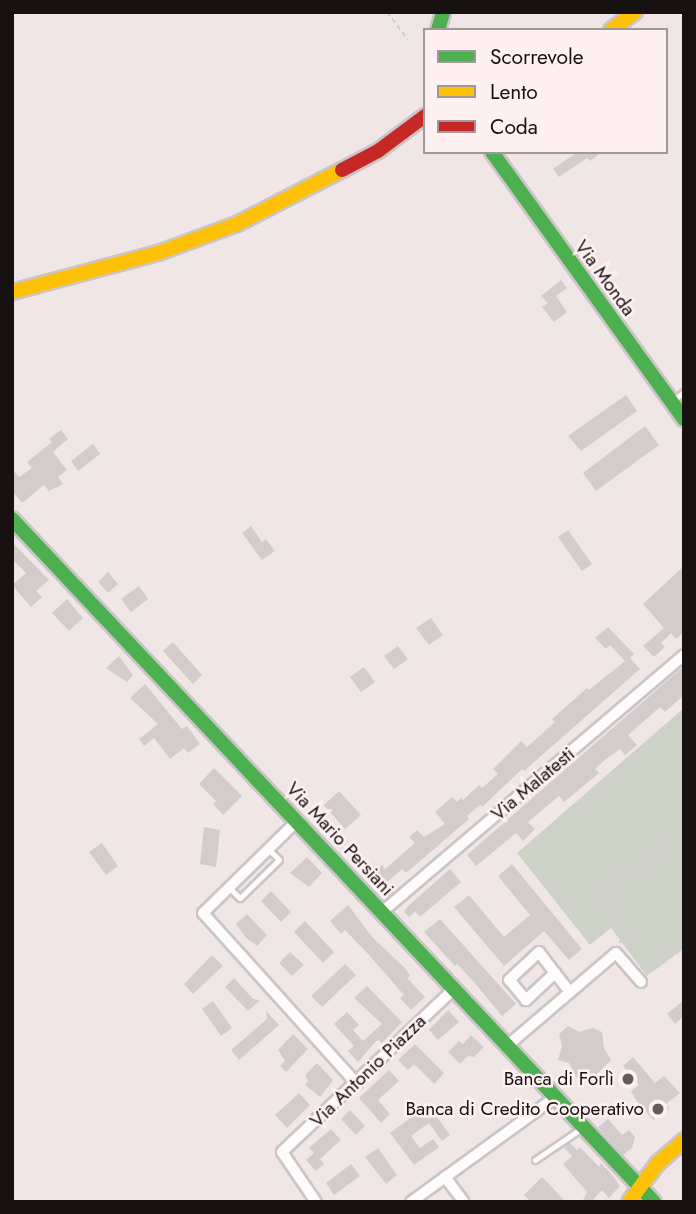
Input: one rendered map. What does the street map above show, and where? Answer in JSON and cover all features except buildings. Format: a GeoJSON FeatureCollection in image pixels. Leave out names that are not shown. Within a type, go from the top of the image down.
{"type":"FeatureCollection","features":[{"type":"Feature","properties":{"kind":"main road"},"geometry":{"type":"LineString","coordinates":[[614,28],[635,12]]}},
{"type":"Feature","properties":{"kind":"main road"},"geometry":{"type":"LineString","coordinates":[[12,292],[158,253],[237,224],[377,151],[423,117]]}},
{"type":"Feature","properties":{"kind":"main road"},"geometry":{"type":"LineString","coordinates":[[377,151],[423,136]]}},
{"type":"Feature","properties":{"kind":"main road","name":"Via Monda"},"geometry":{"type":"LineString","coordinates":[[490,155],[684,419]]}},
{"type":"Feature","properties":{"kind":"main road","name":"Via Mario Persiani"},"geometry":{"type":"LineString","coordinates":[[12,519],[654,1202]]}},
{"type":"Feature","properties":{"kind":"main road"},"geometry":{"type":"LineString","coordinates":[[629,1202],[657,1163],[684,1140]]}},
{"type":"Feature","properties":{"kind":"street","name":"Via Malatesti"},"geometry":{"type":"LineString","coordinates":[[382,912],[684,655]]}},
{"type":"Feature","properties":{"kind":"street"},"geometry":{"type":"LineString","coordinates":[[296,822],[203,914],[357,1084]]}},
{"type":"Feature","properties":{"kind":"street"},"geometry":{"type":"LineString","coordinates":[[555,974],[526,1000],[509,980],[539,952],[569,991]]}},
{"type":"Feature","properties":{"kind":"street"},"geometry":{"type":"LineString","coordinates":[[506,1046],[616,953],[638,978]]}},
{"type":"Feature","properties":{"kind":"street","name":"Via Antonio Piazza"},"geometry":{"type":"LineString","coordinates":[[316,1202],[282,1152],[357,1084],[454,989]]}},
{"type":"Feature","properties":{"kind":"street"},"geometry":{"type":"LineString","coordinates":[[411,1202],[554,1098]]}},
{"type":"Feature","properties":{"kind":"street"},"geometry":{"type":"LineString","coordinates":[[445,1177],[464,1202]]}},
{"type":"Feature","properties":{"kind":"lane"},"geometry":{"type":"LineString","coordinates":[[671,402],[684,392]]}},
{"type":"Feature","properties":{"kind":"lane"},"geometry":{"type":"LineString","coordinates":[[230,887],[240,898],[279,860],[268,849]]}},
{"type":"Feature","properties":{"kind":"lane"},"geometry":{"type":"LineString","coordinates":[[535,1160],[583,1127]]}},
{"type":"Feature","properties":{"kind":"path"},"geometry":{"type":"LineString","coordinates":[[387,12],[408,40]]}},
{"type":"Feature","properties":{"kind":"path"},"geometry":{"type":"LineString","coordinates":[[611,956],[627,930],[601,894],[684,836]]}},
{"type":"Feature","properties":{"kind":"path"},"geometry":{"type":"LineString","coordinates":[[638,978],[645,966],[656,968],[684,948]]}},
{"type":"Feature","properties":{"kind":"shaded area"},"geometry":{"type":"Polygon","coordinates":[[[684,708],[684,948],[647,976],[611,928],[590,945],[517,853],[684,708]]]}},
{"type":"Feature","properties":{"kind":"traffic: fast"},"geometry":{"type":"LineString","coordinates":[[439,28],[443,12]]}},
{"type":"Feature","properties":{"kind":"traffic: fast"},"geometry":{"type":"LineString","coordinates":[[493,154],[684,419]]}},
{"type":"Feature","properties":{"kind":"traffic: fast"},"geometry":{"type":"LineString","coordinates":[[12,519],[654,1202]]}},
{"type":"Feature","properties":{"kind":"traffic: slow"},"geometry":{"type":"LineString","coordinates":[[614,28],[635,12]]}},
{"type":"Feature","properties":{"kind":"traffic: slow"},"geometry":{"type":"LineString","coordinates":[[12,292],[158,253],[237,224],[342,170]]}},
{"type":"Feature","properties":{"kind":"traffic: slow"},"geometry":{"type":"LineString","coordinates":[[629,1202],[658,1163],[684,1140]]}},
{"type":"Feature","properties":{"kind":"traffic: jam"},"geometry":{"type":"LineString","coordinates":[[342,170],[378,151],[423,117]]}},
{"type":"Feature","properties":{"kind":"place","name":"Banca di Forlì"},"geometry":{"type":"Point","coordinates":[628,1079]}},
{"type":"Feature","properties":{"kind":"place","name":"Banca di Credito Cooperativo"},"geometry":{"type":"Point","coordinates":[658,1109]}}]}
